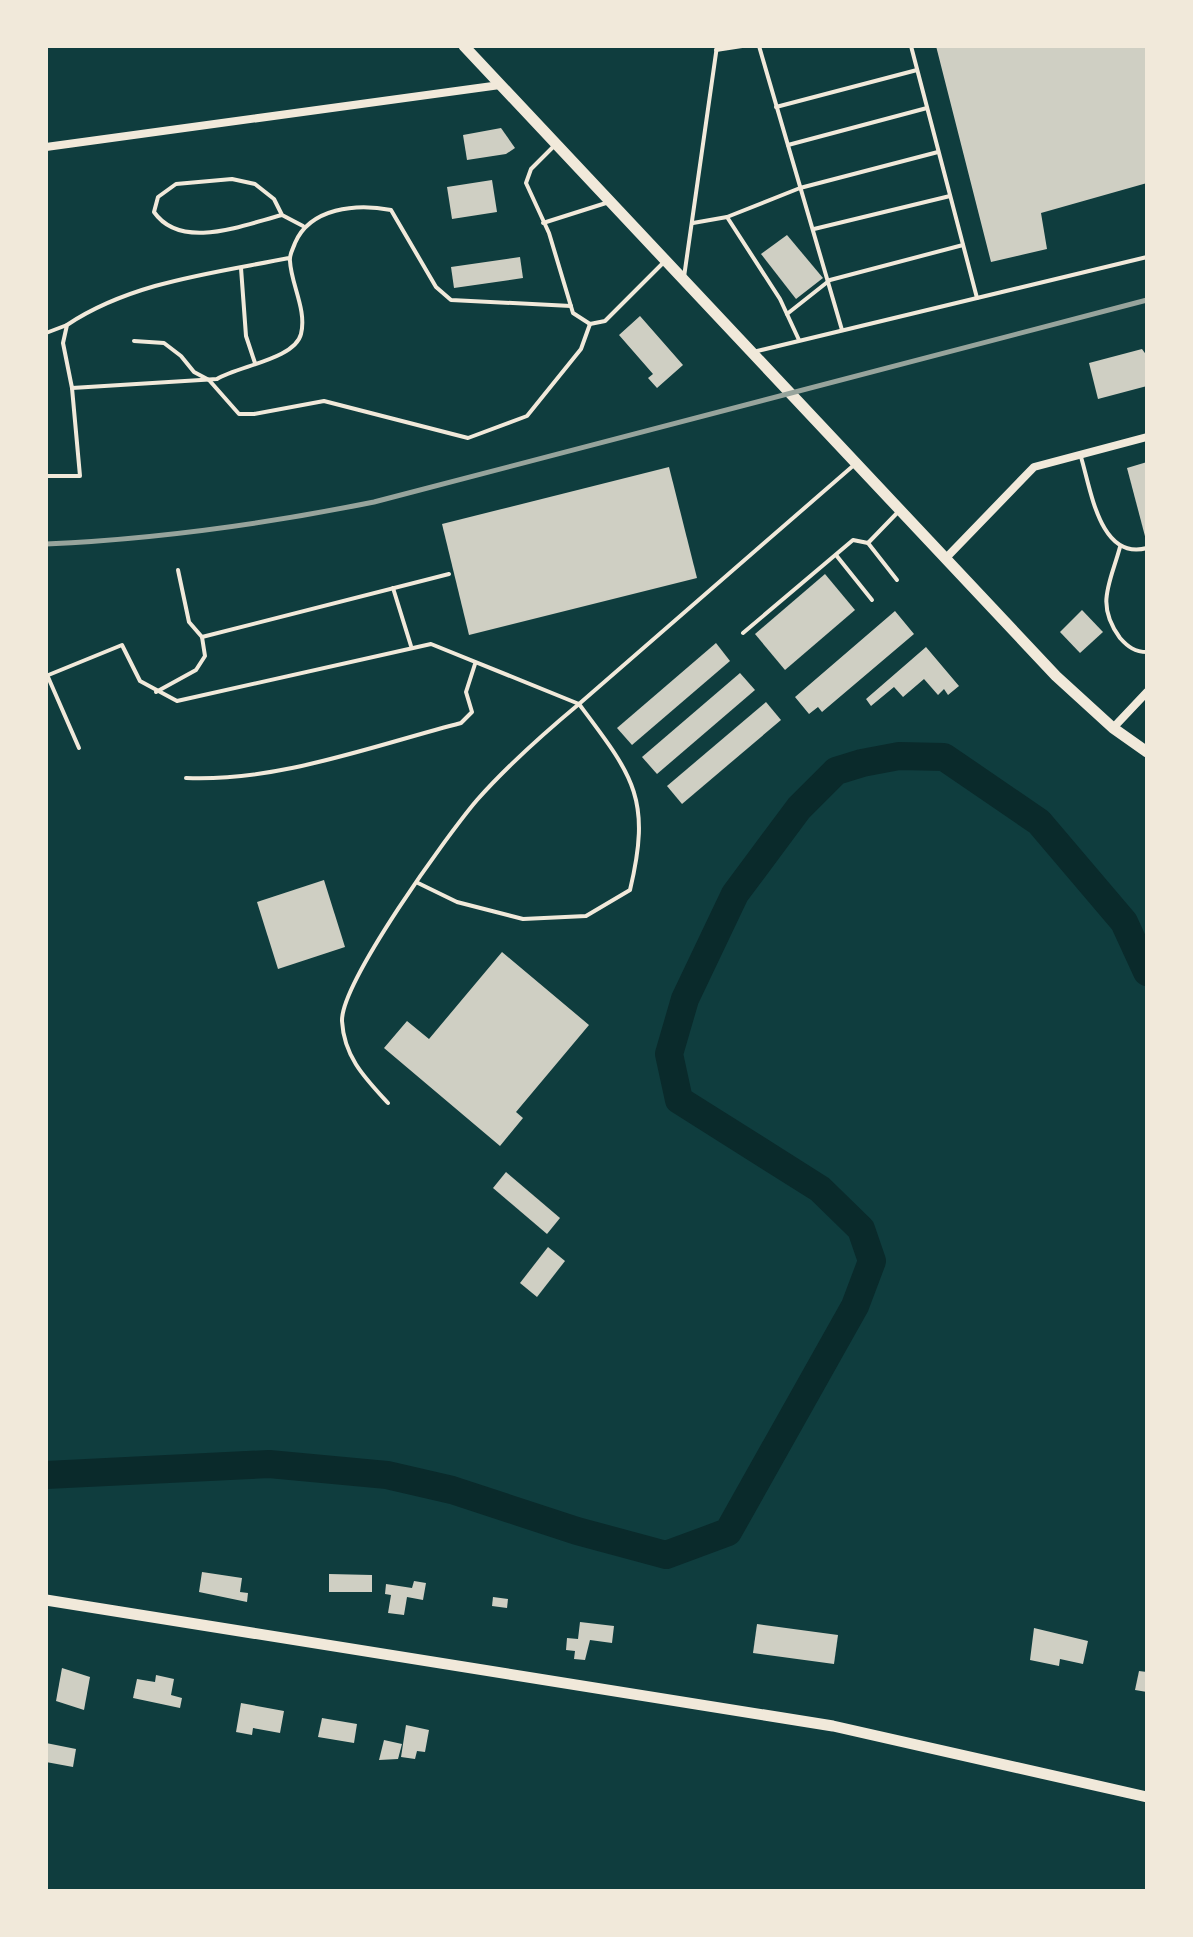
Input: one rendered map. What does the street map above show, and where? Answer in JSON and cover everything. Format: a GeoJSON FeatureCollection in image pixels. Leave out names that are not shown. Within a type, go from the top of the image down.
{"type":"FeatureCollection","features":[{"type":"Feature","properties":{"kind":"main road"},"geometry":{"type":"LineString","coordinates":[[464,46],[1056,676],[1113,728],[1147,752]]}},
{"type":"Feature","properties":{"kind":"main road"},"geometry":{"type":"LineString","coordinates":[[46,1600],[833,1726],[1147,1797]]}},
{"type":"Feature","properties":{"kind":"street"},"geometry":{"type":"LineString","coordinates":[[46,147],[500,85]]}},
{"type":"Feature","properties":{"kind":"street"},"geometry":{"type":"LineString","coordinates":[[946,558],[1034,467],[1147,437]]}},
{"type":"Feature","properties":{"kind":"street"},"geometry":{"type":"LineString","coordinates":[[1113,728],[1147,692]]}},
{"type":"Feature","properties":{"kind":"lane"},"geometry":{"type":"LineString","coordinates":[[683,281],[716,48],[742,46]]}},
{"type":"Feature","properties":{"kind":"lane"},"geometry":{"type":"LineString","coordinates":[[759,46],[830,280],[842,330]]}},
{"type":"Feature","properties":{"kind":"lane"},"geometry":{"type":"LineString","coordinates":[[911,46],[977,298]]}},
{"type":"Feature","properties":{"kind":"lane"},"geometry":{"type":"LineString","coordinates":[[776,107],[917,70]]}},
{"type":"Feature","properties":{"kind":"lane"},"geometry":{"type":"LineString","coordinates":[[788,145],[927,108]]}},
{"type":"Feature","properties":{"kind":"lane"},"geometry":{"type":"LineString","coordinates":[[556,145],[531,169],[526,183],[573,313],[590,324],[605,321],[665,261]]}},
{"type":"Feature","properties":{"kind":"lane"},"geometry":{"type":"LineString","coordinates":[[692,223],[727,217],[800,188],[938,152]]}},
{"type":"Feature","properties":{"kind":"lane"},"geometry":{"type":"LineString","coordinates":[[282,215],[229,228],[183,233],[164,226],[154,212],[158,197],[176,184],[232,179],[255,184],[274,199],[282,215],[303,226]]}},
{"type":"Feature","properties":{"kind":"lane"},"geometry":{"type":"LineString","coordinates":[[814,229],[950,196]]}},
{"type":"Feature","properties":{"kind":"lane"},"geometry":{"type":"LineString","coordinates":[[543,223],[609,202]]}},
{"type":"Feature","properties":{"kind":"lane"},"geometry":{"type":"LineString","coordinates":[[72,388],[209,380],[292,348],[301,334],[299,297],[289,258],[303,226],[331,211],[370,206],[391,210],[436,287],[451,300],[571,306]]}},
{"type":"Feature","properties":{"kind":"lane"},"geometry":{"type":"LineString","coordinates":[[727,217],[787,314],[799,340]]}},
{"type":"Feature","properties":{"kind":"lane"},"geometry":{"type":"LineString","coordinates":[[787,314],[830,280],[963,245]]}},
{"type":"Feature","properties":{"kind":"lane"},"geometry":{"type":"LineString","coordinates":[[750,352],[1147,257]]}},
{"type":"Feature","properties":{"kind":"lane"},"geometry":{"type":"LineString","coordinates":[[46,333],[67,325],[91,309],[145,289],[289,258]]}},
{"type":"Feature","properties":{"kind":"lane"},"geometry":{"type":"LineString","coordinates":[[241,268],[246,336],[255,363]]}},
{"type":"Feature","properties":{"kind":"lane"},"geometry":{"type":"LineString","coordinates":[[134,341],[164,343],[181,356],[194,372],[209,380],[239,414],[324,401],[468,438],[527,416],[581,349],[590,324]]}},
{"type":"Feature","properties":{"kind":"lane"},"geometry":{"type":"LineString","coordinates":[[46,476],[80,476],[72,388],[63,343],[67,325]]}},
{"type":"Feature","properties":{"kind":"lane"},"geometry":{"type":"LineString","coordinates":[[1080,455],[1111,540],[1120,547],[1147,548]]}},
{"type":"Feature","properties":{"kind":"lane"},"geometry":{"type":"LineString","coordinates":[[388,1103],[352,1064],[342,1020],[351,985],[476,802],[540,736],[856,463]]}},
{"type":"Feature","properties":{"kind":"lane"},"geometry":{"type":"LineString","coordinates":[[868,543],[900,510]]}},
{"type":"Feature","properties":{"kind":"lane"},"geometry":{"type":"LineString","coordinates":[[743,633],[853,540],[868,543],[897,580]]}},
{"type":"Feature","properties":{"kind":"lane"},"geometry":{"type":"LineString","coordinates":[[1120,547],[1106,602],[1106,616],[1130,647],[1147,652]]}},
{"type":"Feature","properties":{"kind":"lane"},"geometry":{"type":"LineString","coordinates":[[835,555],[872,600]]}},
{"type":"Feature","properties":{"kind":"lane"},"geometry":{"type":"LineString","coordinates":[[156,692],[196,670],[205,656],[202,637],[189,622],[178,570]]}},
{"type":"Feature","properties":{"kind":"lane"},"geometry":{"type":"LineString","coordinates":[[202,637],[449,574]]}},
{"type":"Feature","properties":{"kind":"lane"},"geometry":{"type":"LineString","coordinates":[[393,588],[411,646]]}},
{"type":"Feature","properties":{"kind":"lane"},"geometry":{"type":"LineString","coordinates":[[79,748],[47,676],[122,645],[140,681],[177,701],[411,646],[431,644],[579,704],[631,778],[641,812],[638,857],[630,890],[586,916],[523,919],[457,902],[418,883]]}},
{"type":"Feature","properties":{"kind":"lane"},"geometry":{"type":"LineString","coordinates":[[186,778],[215,780],[276,771],[461,723],[472,712],[466,692],[475,664]]}},
{"type":"Feature","properties":{"kind":"building"},"geometry":{"type":"Polygon","coordinates":[[[936,46],[1147,46],[1147,183],[1041,213],[1047,249],[991,262],[936,46]]]}},
{"type":"Feature","properties":{"kind":"building"},"geometry":{"type":"Polygon","coordinates":[[[501,128],[515,148],[506,154],[467,160],[463,135],[501,128]]]}},
{"type":"Feature","properties":{"kind":"building"},"geometry":{"type":"Polygon","coordinates":[[[492,180],[497,212],[452,219],[447,187],[492,180]]]}},
{"type":"Feature","properties":{"kind":"building"},"geometry":{"type":"Polygon","coordinates":[[[787,235],[823,278],[796,299],[761,254],[787,235]]]}},
{"type":"Feature","properties":{"kind":"building"},"geometry":{"type":"Polygon","coordinates":[[[520,257],[523,278],[454,288],[451,267],[520,257]]]}},
{"type":"Feature","properties":{"kind":"building"},"geometry":{"type":"Polygon","coordinates":[[[640,316],[683,365],[657,388],[648,378],[653,374],[619,335],[640,316]]]}},
{"type":"Feature","properties":{"kind":"building"},"geometry":{"type":"Polygon","coordinates":[[[1142,349],[1147,356],[1147,386],[1098,399],[1089,363],[1142,349]]]}},
{"type":"Feature","properties":{"kind":"building"},"geometry":{"type":"Polygon","coordinates":[[[1147,462],[1147,540],[1146,540],[1127,468],[1147,462]]]}},
{"type":"Feature","properties":{"kind":"building"},"geometry":{"type":"Polygon","coordinates":[[[669,467],[697,578],[469,635],[442,524],[669,467]]]}},
{"type":"Feature","properties":{"kind":"building"},"geometry":{"type":"Polygon","coordinates":[[[825,574],[855,610],[785,670],[755,634],[825,574]]]}},
{"type":"Feature","properties":{"kind":"building"},"geometry":{"type":"Polygon","coordinates":[[[1082,610],[1103,632],[1080,653],[1060,632],[1082,610]]]}},
{"type":"Feature","properties":{"kind":"building"},"geometry":{"type":"Polygon","coordinates":[[[895,611],[914,634],[822,712],[818,707],[809,714],[795,697],[895,611]]]}},
{"type":"Feature","properties":{"kind":"building"},"geometry":{"type":"Polygon","coordinates":[[[716,643],[730,661],[632,745],[617,728],[716,643]]]}},
{"type":"Feature","properties":{"kind":"building"},"geometry":{"type":"Polygon","coordinates":[[[926,647],[959,686],[948,695],[944,689],[938,695],[924,679],[903,697],[894,687],[871,706],[866,699],[926,647]]]}},
{"type":"Feature","properties":{"kind":"building"},"geometry":{"type":"Polygon","coordinates":[[[740,673],[755,690],[657,774],[642,757],[740,673]]]}},
{"type":"Feature","properties":{"kind":"building"},"geometry":{"type":"Polygon","coordinates":[[[766,702],[781,720],[682,804],[667,786],[766,702]]]}},
{"type":"Feature","properties":{"kind":"building"},"geometry":{"type":"Polygon","coordinates":[[[324,880],[345,947],[278,969],[257,902],[324,880]]]}},
{"type":"Feature","properties":{"kind":"building"},"geometry":{"type":"Polygon","coordinates":[[[502,952],[589,1025],[516,1112],[523,1118],[500,1146],[384,1048],[407,1021],[429,1039],[502,952]]]}},
{"type":"Feature","properties":{"kind":"building"},"geometry":{"type":"Polygon","coordinates":[[[506,1172],[560,1218],[547,1234],[493,1188],[506,1172]]]}},
{"type":"Feature","properties":{"kind":"building"},"geometry":{"type":"Polygon","coordinates":[[[548,1247],[565,1261],[537,1297],[520,1283],[548,1247]]]}},
{"type":"Feature","properties":{"kind":"building"},"geometry":{"type":"Polygon","coordinates":[[[202,1572],[242,1578],[240,1592],[248,1593],[247,1602],[199,1592],[202,1572]]]}},
{"type":"Feature","properties":{"kind":"building"},"geometry":{"type":"Polygon","coordinates":[[[329,1574],[372,1575],[372,1592],[329,1592],[329,1574]]]}},
{"type":"Feature","properties":{"kind":"building"},"geometry":{"type":"Polygon","coordinates":[[[414,1581],[426,1583],[423,1600],[407,1597],[404,1615],[388,1613],[391,1595],[385,1594],[386,1584],[412,1588],[414,1581]]]}},
{"type":"Feature","properties":{"kind":"building"},"geometry":{"type":"Polygon","coordinates":[[[493,1597],[508,1599],[507,1608],[492,1606],[493,1597]]]}},
{"type":"Feature","properties":{"kind":"building"},"geometry":{"type":"Polygon","coordinates":[[[580,1622],[614,1626],[612,1643],[590,1640],[585,1660],[574,1659],[575,1651],[566,1650],[567,1638],[578,1639],[580,1622]]]}},
{"type":"Feature","properties":{"kind":"building"},"geometry":{"type":"Polygon","coordinates":[[[757,1624],[838,1635],[834,1664],[753,1653],[757,1624]]]}},
{"type":"Feature","properties":{"kind":"building"},"geometry":{"type":"Polygon","coordinates":[[[1034,1628],[1088,1641],[1083,1664],[1060,1659],[1059,1666],[1030,1660],[1034,1628]]]}},
{"type":"Feature","properties":{"kind":"building"},"geometry":{"type":"Polygon","coordinates":[[[62,1668],[90,1677],[84,1710],[56,1701],[62,1668]]]}},
{"type":"Feature","properties":{"kind":"building"},"geometry":{"type":"Polygon","coordinates":[[[1139,1671],[1147,1672],[1147,1692],[1135,1690],[1139,1671]]]}},
{"type":"Feature","properties":{"kind":"building"},"geometry":{"type":"Polygon","coordinates":[[[156,1675],[174,1679],[171,1695],[182,1698],[180,1708],[133,1698],[137,1679],[155,1682],[156,1675]]]}},
{"type":"Feature","properties":{"kind":"building"},"geometry":{"type":"Polygon","coordinates":[[[241,1703],[284,1711],[280,1733],[253,1728],[252,1735],[236,1732],[241,1703]]]}},
{"type":"Feature","properties":{"kind":"building"},"geometry":{"type":"Polygon","coordinates":[[[322,1718],[357,1724],[354,1743],[318,1737],[322,1718]]]}},
{"type":"Feature","properties":{"kind":"building"},"geometry":{"type":"Polygon","coordinates":[[[406,1725],[429,1730],[425,1752],[417,1751],[415,1759],[401,1757],[406,1725]]]}},
{"type":"Feature","properties":{"kind":"building"},"geometry":{"type":"Polygon","coordinates":[[[384,1740],[402,1744],[398,1759],[379,1760],[384,1740]]]}},
{"type":"Feature","properties":{"kind":"building"},"geometry":{"type":"Polygon","coordinates":[[[46,1743],[76,1749],[73,1767],[46,1762],[46,1743]]]}},
{"type":"Feature","properties":{"kind":"waterway"},"geometry":{"type":"LineString","coordinates":[[46,1475],[269,1464],[387,1475],[452,1490],[577,1531],[666,1555],[728,1532],[855,1306],[872,1261],[861,1229],[820,1189],[679,1100],[669,1054],[685,999],[735,894],[799,808],[836,771],[899,756],[944,757],[1039,822],[1124,922],[1147,972]]}},
{"type":"Feature","properties":{"kind":"railway"},"geometry":{"type":"LineString","coordinates":[[46,544],[211,529],[374,502],[1147,300]]}}]}
